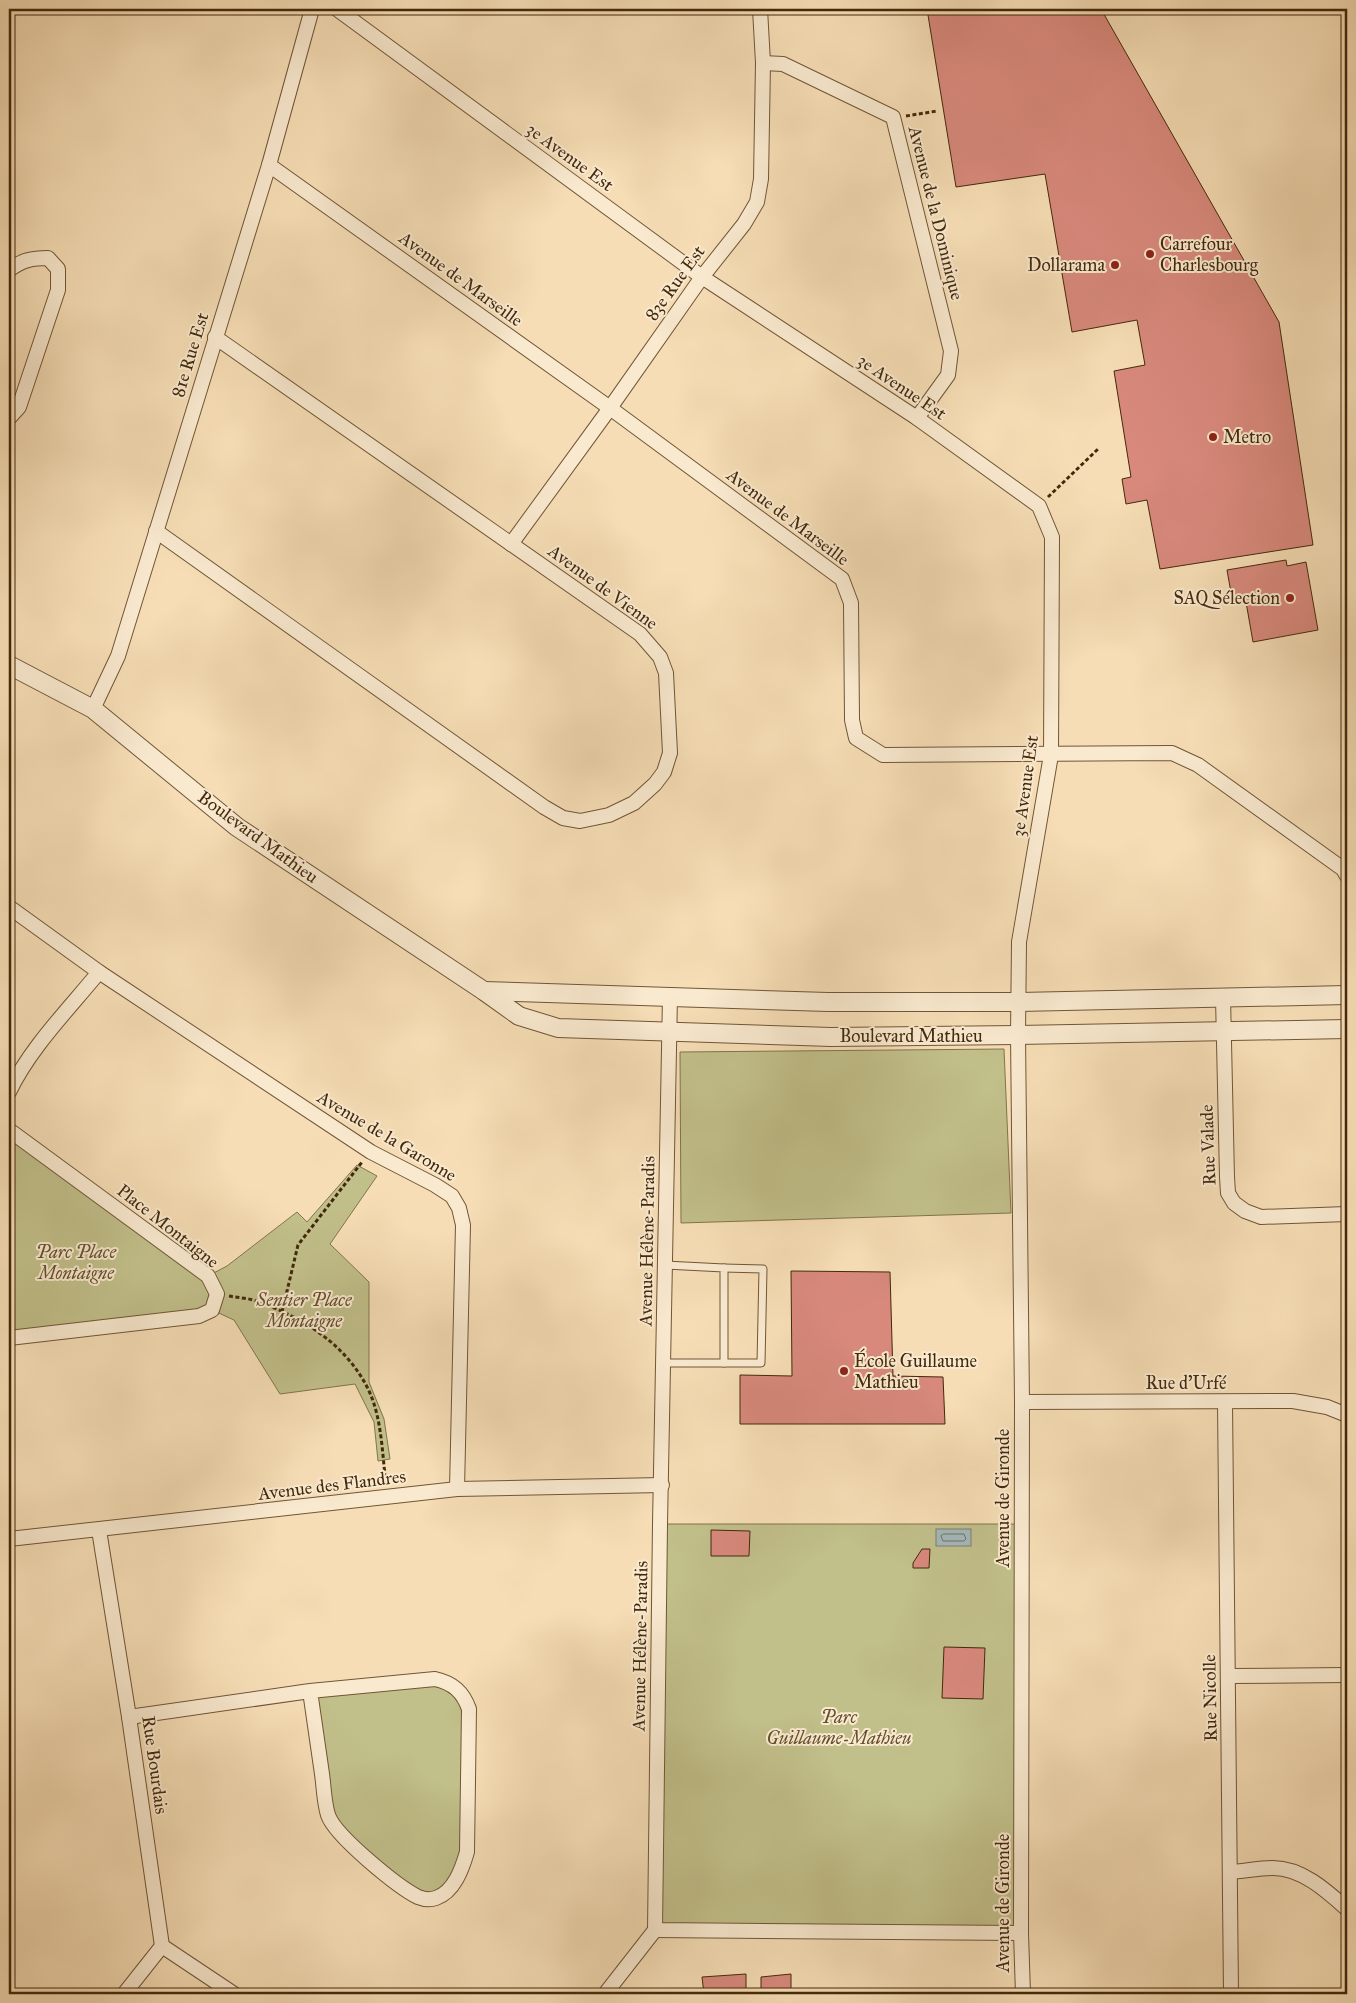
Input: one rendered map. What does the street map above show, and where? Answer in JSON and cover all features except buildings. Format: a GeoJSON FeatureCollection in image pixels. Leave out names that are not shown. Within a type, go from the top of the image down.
{"type":"FeatureCollection","features":[{"type":"Feature","properties":{"kind":"street","name":"81e Rue Est"},"geometry":{"type":"LineString","coordinates":[[93,709],[118,656],[269,165],[312,9]]}},
{"type":"Feature","properties":{"kind":"street","name":"3e Avenue Est"},"geometry":{"type":"LineString","coordinates":[[337,9],[702,277],[917,418],[1039,506],[1052,537],[1051,755],[1019,942],[1019,1002]]}},
{"type":"Feature","properties":{"kind":"street","name":"83e Rue Est"},"geometry":{"type":"LineString","coordinates":[[511,544],[702,277],[744,224],[757,202],[761,179],[763,63],[760,9]]}},
{"type":"Feature","properties":{"kind":"street","name":"Avenue de la Dominique"},"geometry":{"type":"LineString","coordinates":[[763,63],[783,64],[893,117],[951,351],[948,375],[917,418]]}},
{"type":"Feature","properties":{"kind":"street","name":"Avenue de Marseille"},"geometry":{"type":"LineString","coordinates":[[269,165],[610,408],[842,579],[851,603],[852,720],[856,738],[884,755],[1172,753],[1198,765],[1343,869],[1347,876]]}},
{"type":"Feature","properties":{"kind":"street"},"geometry":{"type":"LineString","coordinates":[[9,270],[19,262],[33,258],[48,258],[58,269],[58,290],[19,407],[9,418]]}},
{"type":"Feature","properties":{"kind":"street","name":"Avenue de Vienne"},"geometry":{"type":"LineString","coordinates":[[156,532],[544,807],[563,818],[580,821],[609,815],[634,803],[655,784],[664,772],[670,753],[666,673],[660,657],[640,634],[215,337]]}},
{"type":"Feature","properties":{"kind":"street","name":"Boulevard Mathieu"},"geometry":{"type":"LineString","coordinates":[[9,665],[93,709],[237,828],[519,1016],[558,1028],[831,1037],[1347,1029]]}},
{"type":"Feature","properties":{"kind":"street","name":"Avenue de la Garonne"},"geometry":{"type":"LineString","coordinates":[[9,907],[99,972],[370,1152],[435,1185],[452,1196],[460,1208],[462,1225],[456,1489]]}},
{"type":"Feature","properties":{"kind":"street"},"geometry":{"type":"LineString","coordinates":[[9,1092],[14,1081],[40,1044],[99,972]]}},
{"type":"Feature","properties":{"kind":"street","name":"Boulevard Mathieu"},"geometry":{"type":"LineString","coordinates":[[484,991],[828,1002],[1019,1002],[1347,995]]}},
{"type":"Feature","properties":{"kind":"street","name":"Avenue Hélène-Paradis"},"geometry":{"type":"LineString","coordinates":[[655,1930],[670,996]]}},
{"type":"Feature","properties":{"kind":"street","name":"Rue Valade"},"geometry":{"type":"LineString","coordinates":[[1223,997],[1228,1193],[1234,1203],[1245,1211],[1261,1217],[1347,1214]]}},
{"type":"Feature","properties":{"kind":"street","name":"Avenue de Gironde"},"geometry":{"type":"LineString","coordinates":[[1019,1002],[1022,1402],[1021,1933],[1023,1994]]}},
{"type":"Feature","properties":{"kind":"street","name":"Place Montaigne"},"geometry":{"type":"LineString","coordinates":[[9,1130],[208,1276],[217,1294],[212,1310],[199,1316],[9,1338]]}},
{"type":"Feature","properties":{"kind":"street","name":"Rue d'Urfé"},"geometry":{"type":"LineString","coordinates":[[1022,1402],[1293,1401],[1327,1407],[1347,1415]]}},
{"type":"Feature","properties":{"kind":"street","name":"Rue Nicolle"},"geometry":{"type":"LineString","coordinates":[[1225,1402],[1231,1994]]}},
{"type":"Feature","properties":{"kind":"street","name":"Avenue des Flandres"},"geometry":{"type":"LineString","coordinates":[[9,1539],[456,1489],[662,1485]]}},
{"type":"Feature","properties":{"kind":"street","name":"Rue Bourdais"},"geometry":{"type":"LineString","coordinates":[[98,1530],[129,1718],[162,1946]]}},
{"type":"Feature","properties":{"kind":"street"},"geometry":{"type":"LineString","coordinates":[[1229,1676],[1347,1675]]}},
{"type":"Feature","properties":{"kind":"street"},"geometry":{"type":"LineString","coordinates":[[129,1718],[310,1691],[435,1679],[447,1682],[465,1698],[470,1709],[467,1852],[463,1867],[445,1893],[435,1898],[426,1899],[416,1896],[372,1864],[332,1825],[326,1806],[310,1691]]}},
{"type":"Feature","properties":{"kind":"street"},"geometry":{"type":"LineString","coordinates":[[1230,1872],[1275,1868],[1298,1874],[1319,1885],[1347,1908]]}},
{"type":"Feature","properties":{"kind":"street"},"geometry":{"type":"LineString","coordinates":[[605,1994],[655,1930],[1021,1933]]}},
{"type":"Feature","properties":{"kind":"street"},"geometry":{"type":"LineString","coordinates":[[124,1994],[162,1946],[234,1994]]}},
{"type":"Feature","properties":{"kind":"lane"},"geometry":{"type":"LineString","coordinates":[[664,1363],[760,1363],[762,1269],[665,1265]]}},
{"type":"Feature","properties":{"kind":"lane"},"geometry":{"type":"LineString","coordinates":[[724,1268],[724,1363]]}},
{"type":"Feature","properties":{"kind":"path"},"geometry":{"type":"LineString","coordinates":[[893,117],[937,111]]}},
{"type":"Feature","properties":{"kind":"path"},"geometry":{"type":"LineString","coordinates":[[1039,506],[1098,449]]}},
{"type":"Feature","properties":{"kind":"path"},"geometry":{"type":"LineString","coordinates":[[282,1312],[298,1245],[370,1152]]}},
{"type":"Feature","properties":{"kind":"path"},"geometry":{"type":"LineString","coordinates":[[217,1294],[258,1301],[282,1312],[309,1325],[344,1353],[369,1391],[380,1426],[387,1497]]}},
{"type":"Feature","properties":{"kind":"green space"},"geometry":{"type":"Polygon","coordinates":[[[1004,1049],[1011,1213],[681,1223],[680,1052],[1004,1049]]]}},
{"type":"Feature","properties":{"kind":"green space"},"geometry":{"type":"Polygon","coordinates":[[[9,1130],[208,1276],[227,1266],[297,1212],[307,1222],[357,1165],[377,1176],[330,1244],[369,1282],[369,1382],[384,1419],[390,1459],[378,1461],[374,1422],[355,1384],[280,1394],[234,1320],[212,1310],[9,1338],[9,1130]]]}},
{"type":"Feature","properties":{"kind":"green space","name":"Parc Guillaume-Mathieu"},"geometry":{"type":"Polygon","coordinates":[[[660,1524],[1022,1524],[1021,1933],[655,1930],[660,1524]]]}},
{"type":"Feature","properties":{"kind":"green space"},"geometry":{"type":"Polygon","coordinates":[[[435,1679],[465,1698],[467,1852],[454,1882],[426,1899],[333,1825],[310,1691],[435,1679]]]}},
{"type":"Feature","properties":{"kind":"water"},"geometry":{"type":"Polygon","coordinates":[[[936,1529],[971,1529],[971,1546],[936,1546],[936,1529]]]}},
{"type":"Feature","properties":{"kind":"place","name":"Carrefour Charlesbourg"},"geometry":{"type":"Point","coordinates":[1150,254]}},
{"type":"Feature","properties":{"kind":"place","name":"Dollarama"},"geometry":{"type":"Point","coordinates":[1115,265]}},
{"type":"Feature","properties":{"kind":"place","name":"Metro"},"geometry":{"type":"Point","coordinates":[1213,437]}},
{"type":"Feature","properties":{"kind":"place","name":"SAQ Sélection"},"geometry":{"type":"Point","coordinates":[1290,598]}},
{"type":"Feature","properties":{"kind":"place","name":"École Guillaume Mathieu"},"geometry":{"type":"Point","coordinates":[844,1371]}},
{"type":"Feature","properties":{"kind":"park label","name":"Parc Place Montaigne"},"geometry":{"type":"Point","coordinates":[76,1262]}},
{"type":"Feature","properties":{"kind":"park label","name":"Sentier Place Montaigne"},"geometry":{"type":"Point","coordinates":[304,1310]}}]}
